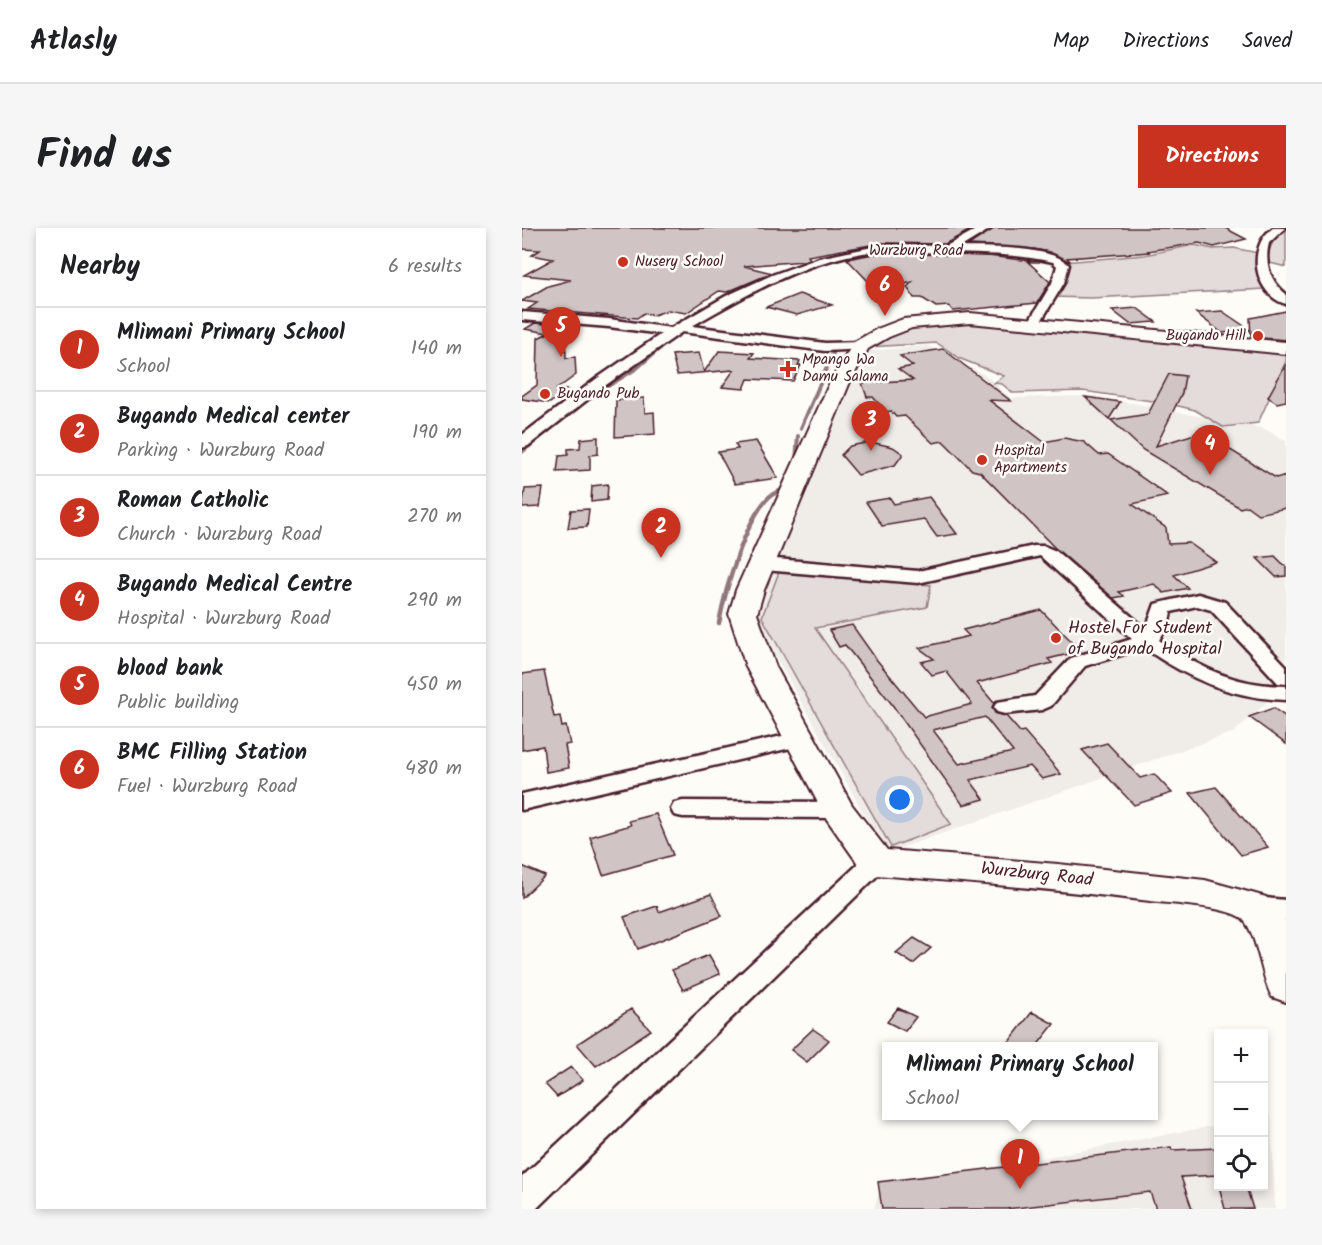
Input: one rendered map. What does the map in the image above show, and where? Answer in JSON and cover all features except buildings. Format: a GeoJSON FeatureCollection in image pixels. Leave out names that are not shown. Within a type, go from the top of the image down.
{"type":"FeatureCollection","features":[{"type":"Feature","properties":{"kind":"main road"},"geometry":{"type":"LineString","coordinates":[[876,861],[838,810],[761,667],[745,626],[745,603],[764,564],[838,387],[861,346],[883,333],[921,321],[970,318],[1286,348]]}},
{"type":"Feature","properties":{"kind":"main road","name":"Wurzburg Road"},"geometry":{"type":"LineString","coordinates":[[876,861],[1120,883],[1205,894],[1253,907]]}},
{"type":"Feature","properties":{"kind":"main road"},"geometry":{"type":"LineString","coordinates":[[1253,907],[1267,922],[1286,986]]}},
{"type":"Feature","properties":{"kind":"street"},"geometry":{"type":"LineString","coordinates":[[948,250],[987,228]]}},
{"type":"Feature","properties":{"kind":"street"},"geometry":{"type":"LineString","coordinates":[[1281,228],[1270,233],[1266,239],[1260,263],[1270,288],[1286,300]]}},
{"type":"Feature","properties":{"kind":"street","name":"Wurzburg Road"},"geometry":{"type":"LineString","coordinates":[[522,443],[676,330],[744,294],[824,262],[878,248],[1024,255],[1062,264],[1063,271],[1058,283],[1034,323]]}},
{"type":"Feature","properties":{"kind":"street"},"geometry":{"type":"LineString","coordinates":[[522,316],[609,323],[817,346],[861,346]]}},
{"type":"Feature","properties":{"kind":"street"},"geometry":{"type":"LineString","coordinates":[[764,564],[918,577],[1041,550],[1176,661],[1227,686],[1258,694],[1286,693]]}},
{"type":"Feature","properties":{"kind":"street"},"geometry":{"type":"LineString","coordinates":[[1005,707],[1034,705],[1043,701],[1078,662],[1149,640],[1154,634],[1159,612],[1164,607],[1195,600],[1210,602],[1238,625],[1286,678]]}},
{"type":"Feature","properties":{"kind":"street"},"geometry":{"type":"LineString","coordinates":[[522,802],[800,739]]}},
{"type":"Feature","properties":{"kind":"street"},"geometry":{"type":"LineString","coordinates":[[683,808],[838,810]]}},
{"type":"Feature","properties":{"kind":"street"},"geometry":{"type":"LineString","coordinates":[[522,1200],[876,861]]}},
{"type":"Feature","properties":{"kind":"street"},"geometry":{"type":"LineString","coordinates":[[1253,907],[1286,909]]}},
{"type":"Feature","properties":{"kind":"shaded area"},"geometry":{"type":"Polygon","coordinates":[[[1286,230],[1286,267],[1266,262],[1275,239],[1286,230]]]}},
{"type":"Feature","properties":{"kind":"shaded area"},"geometry":{"type":"Polygon","coordinates":[[[1194,245],[1213,249],[1234,248],[1258,253],[1256,267],[1265,289],[1091,298],[1052,297],[1064,262],[1144,255],[1194,245]]]}},
{"type":"Feature","properties":{"kind":"shaded area"},"geometry":{"type":"Polygon","coordinates":[[[962,322],[1286,352],[1286,361],[1258,423],[1223,427],[1195,410],[1166,403],[1083,391],[1013,393],[1002,384],[994,383],[1004,376],[961,359],[937,343],[866,347],[912,327],[962,322]]]}},
{"type":"Feature","properties":{"kind":"shaded area"},"geometry":{"type":"Polygon","coordinates":[[[928,346],[988,377],[1010,398],[1095,396],[1265,429],[1286,441],[1286,685],[1234,732],[886,853],[754,618],[866,351],[928,346]]]}},
{"type":"Feature","properties":{"kind":"shaded area"},"geometry":{"type":"Polygon","coordinates":[[[779,572],[931,585],[927,607],[815,628],[951,824],[891,847],[762,617],[779,572]]]}},
{"type":"Feature","properties":{"kind":"shaded area"},"geometry":{"type":"Polygon","coordinates":[[[1268,1115],[1271,1115],[1275,1209],[874,1209],[880,1188],[1214,1126],[1214,1191],[1268,1191],[1268,1115]]]}},
{"type":"Feature","properties":{"kind":"waterway"},"geometry":{"type":"LineString","coordinates":[[667,343],[679,332],[761,343]]}},
{"type":"Feature","properties":{"kind":"waterway"},"geometry":{"type":"LineString","coordinates":[[590,397],[637,368],[668,341]]}},
{"type":"Feature","properties":{"kind":"waterway"},"geometry":{"type":"LineString","coordinates":[[750,341],[772,344]]}},
{"type":"Feature","properties":{"kind":"waterway"},"geometry":{"type":"LineString","coordinates":[[801,428],[834,351],[823,350]]}},
{"type":"Feature","properties":{"kind":"waterway"},"geometry":{"type":"LineString","coordinates":[[522,452],[560,421]]}},
{"type":"Feature","properties":{"kind":"waterway"},"geometry":{"type":"LineString","coordinates":[[796,461],[798,436]]}},
{"type":"Feature","properties":{"kind":"waterway"},"geometry":{"type":"LineString","coordinates":[[719,623],[731,575],[752,522],[769,497],[785,488]]}},
{"type":"Feature","properties":{"kind":"place","name":"Nusery School"},"geometry":{"type":"Point","coordinates":[623,262]}},
{"type":"Feature","properties":{"kind":"place","name":"BMC Filling Station"},"geometry":{"type":"Point","coordinates":[885,316]}},
{"type":"Feature","properties":{"kind":"place","name":"Bugando Hill"},"geometry":{"type":"Point","coordinates":[1258,336]}},
{"type":"Feature","properties":{"kind":"place","name":"blood bank"},"geometry":{"type":"Point","coordinates":[561,357]}},
{"type":"Feature","properties":{"kind":"place","name":"Mpango Wa Damu Salama"},"geometry":{"type":"Point","coordinates":[788,369]}},
{"type":"Feature","properties":{"kind":"place","name":"Bugando Pub"},"geometry":{"type":"Point","coordinates":[545,394]}},
{"type":"Feature","properties":{"kind":"place","name":"Roman Catholic"},"geometry":{"type":"Point","coordinates":[871,451]}},
{"type":"Feature","properties":{"kind":"place","name":"Hospital Apartments"},"geometry":{"type":"Point","coordinates":[982,460]}},
{"type":"Feature","properties":{"kind":"place","name":"Bugando Medical Centre"},"geometry":{"type":"Point","coordinates":[1210,475]}},
{"type":"Feature","properties":{"kind":"place","name":"Bugando Medical center"},"geometry":{"type":"Point","coordinates":[661,558]}},
{"type":"Feature","properties":{"kind":"place","name":"Hostel For Student of Bugando Hospital"},"geometry":{"type":"Point","coordinates":[1056,638]}},
{"type":"Feature","properties":{"kind":"place","name":"Mlimani Primary School"},"geometry":{"type":"Point","coordinates":[1020,1189]}}]}
